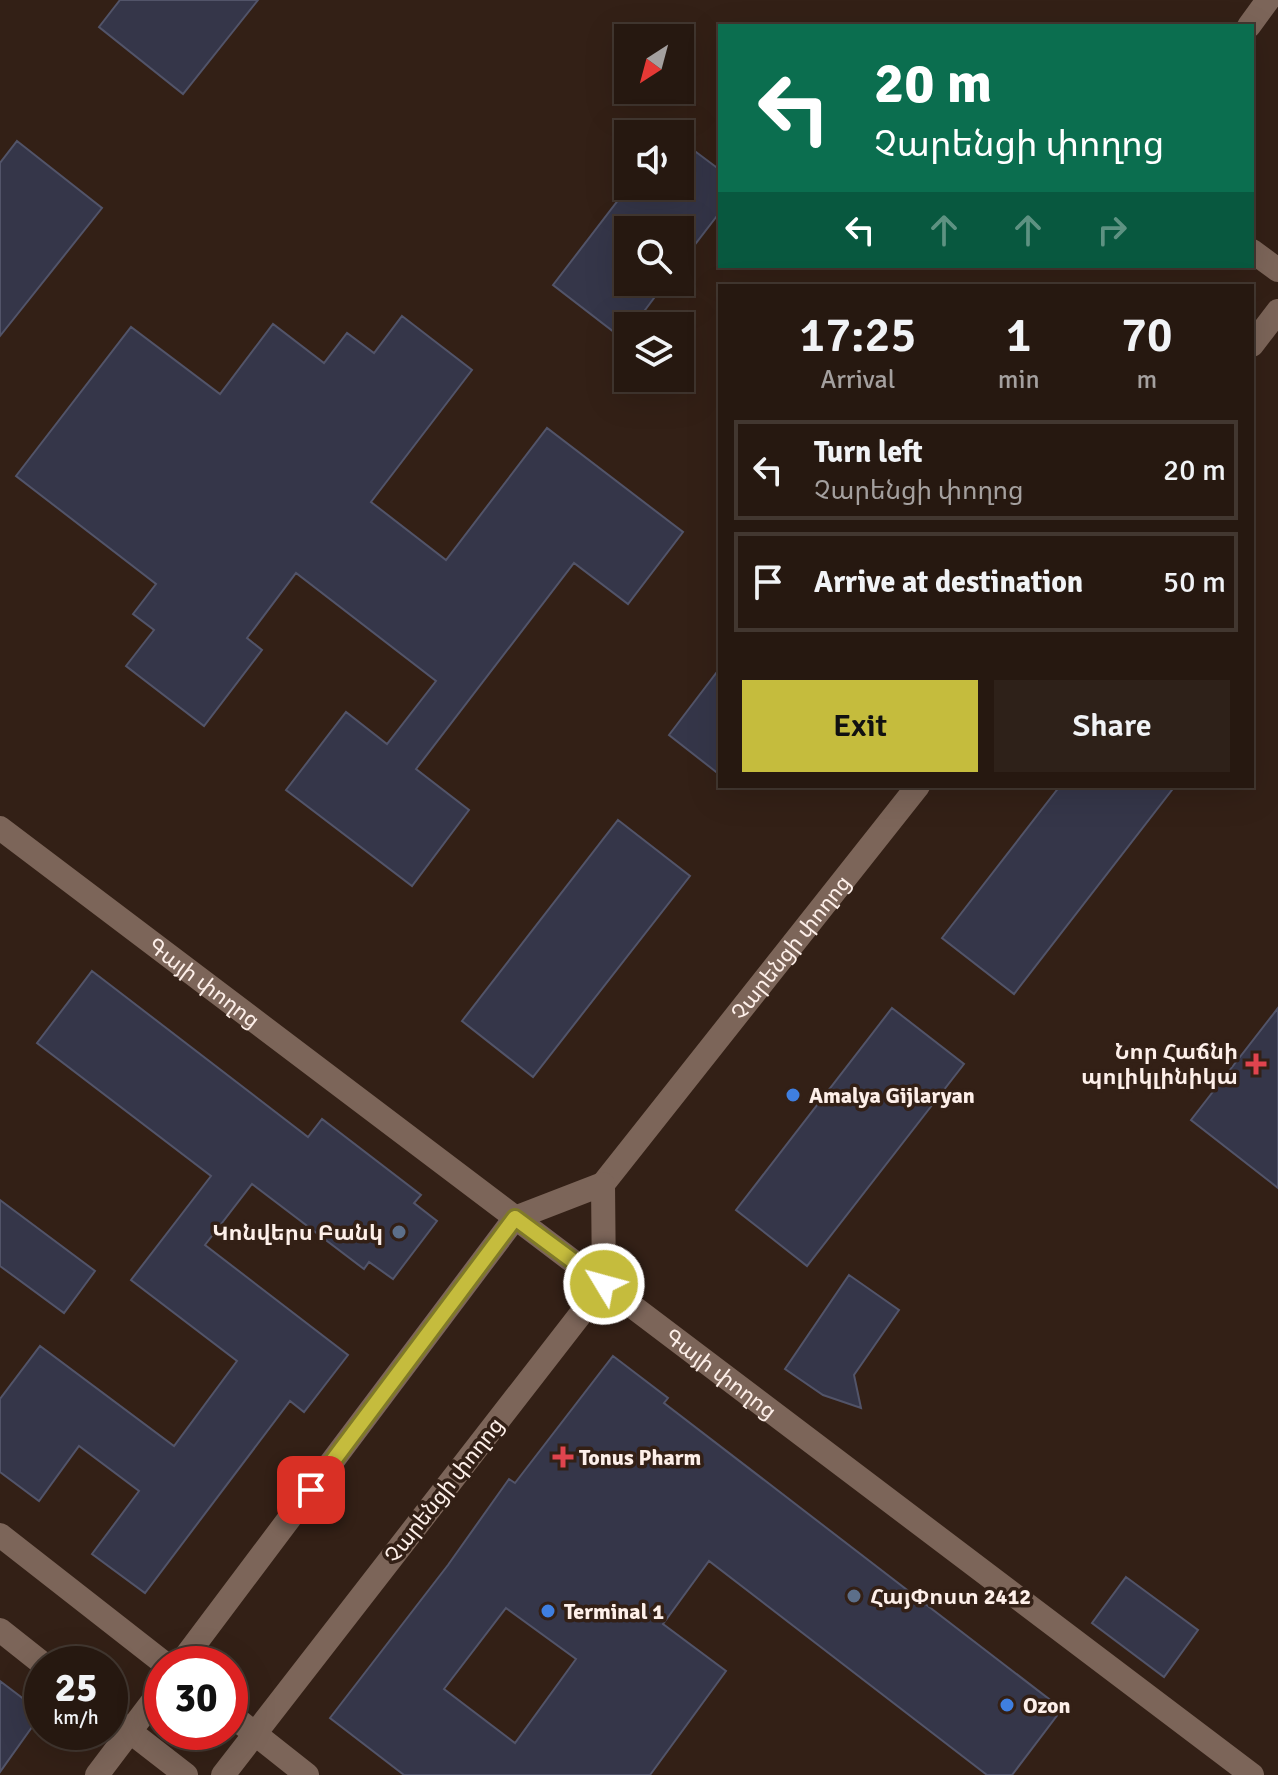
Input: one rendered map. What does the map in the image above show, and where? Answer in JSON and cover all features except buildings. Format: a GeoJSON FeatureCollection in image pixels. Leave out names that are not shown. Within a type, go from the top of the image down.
{"type":"FeatureCollection","features":[{"type":"Feature","properties":{"kind":"street"},"geometry":{"type":"LineString","coordinates":[[1250,24],[1268,0]]}},
{"type":"Feature","properties":{"kind":"street"},"geometry":{"type":"LineString","coordinates":[[1254,252],[1278,270]]}},
{"type":"Feature","properties":{"kind":"street"},"geometry":{"type":"LineString","coordinates":[[1254,342],[1278,311]]}},
{"type":"Feature","properties":{"kind":"street","name":"Չարենցի փողոց"},"geometry":{"type":"LineString","coordinates":[[603,1184],[916,788]]}},
{"type":"Feature","properties":{"kind":"street","name":"Գայի փողոց"},"geometry":{"type":"LineString","coordinates":[[0,828],[1252,1775]]}},
{"type":"Feature","properties":{"kind":"street"},"geometry":{"type":"LineString","coordinates":[[194,1646],[515,1218],[603,1184],[604,1284]]}},
{"type":"Feature","properties":{"kind":"street","name":"Չարենցի փողոց"},"geometry":{"type":"LineString","coordinates":[[223,1775],[604,1284]]}},
{"type":"Feature","properties":{"kind":"street"},"geometry":{"type":"LineString","coordinates":[[0,1535],[144,1648]]}},
{"type":"Feature","properties":{"kind":"street"},"geometry":{"type":"LineString","coordinates":[[0,1630],[24,1649]]}},
{"type":"Feature","properties":{"kind":"street"},"geometry":{"type":"LineString","coordinates":[[97,1775],[144,1713]]}},
{"type":"Feature","properties":{"kind":"street"},"geometry":{"type":"LineString","coordinates":[[248,1728],[307,1775]]}},
{"type":"Feature","properties":{"kind":"street"},"geometry":{"type":"LineString","coordinates":[[130,1731],[186,1775]]}},
{"type":"Feature","properties":{"kind":"place","name":"Նոր Հաճնի պոլիկլինիկա"},"geometry":{"type":"Point","coordinates":[1256,1064]}},
{"type":"Feature","properties":{"kind":"place","name":"Amalya Gijlaryan"},"geometry":{"type":"Point","coordinates":[793,1095]}},
{"type":"Feature","properties":{"kind":"place","name":"Կոնվերս Բանկ"},"geometry":{"type":"Point","coordinates":[399,1232]}},
{"type":"Feature","properties":{"kind":"place","name":"Tonus Pharm"},"geometry":{"type":"Point","coordinates":[563,1457]}},
{"type":"Feature","properties":{"kind":"place","name":"ՀայՓոստ 2412"},"geometry":{"type":"Point","coordinates":[854,1596]}},
{"type":"Feature","properties":{"kind":"place","name":"Terminal 1"},"geometry":{"type":"Point","coordinates":[548,1611]}},
{"type":"Feature","properties":{"kind":"place","name":"Ozon"},"geometry":{"type":"Point","coordinates":[1007,1705]}},
{"type":"Feature","properties":{"kind":"route"},"geometry":{"type":"LineString","coordinates":[[311,1490],[515,1218],[604,1284]]}}]}
